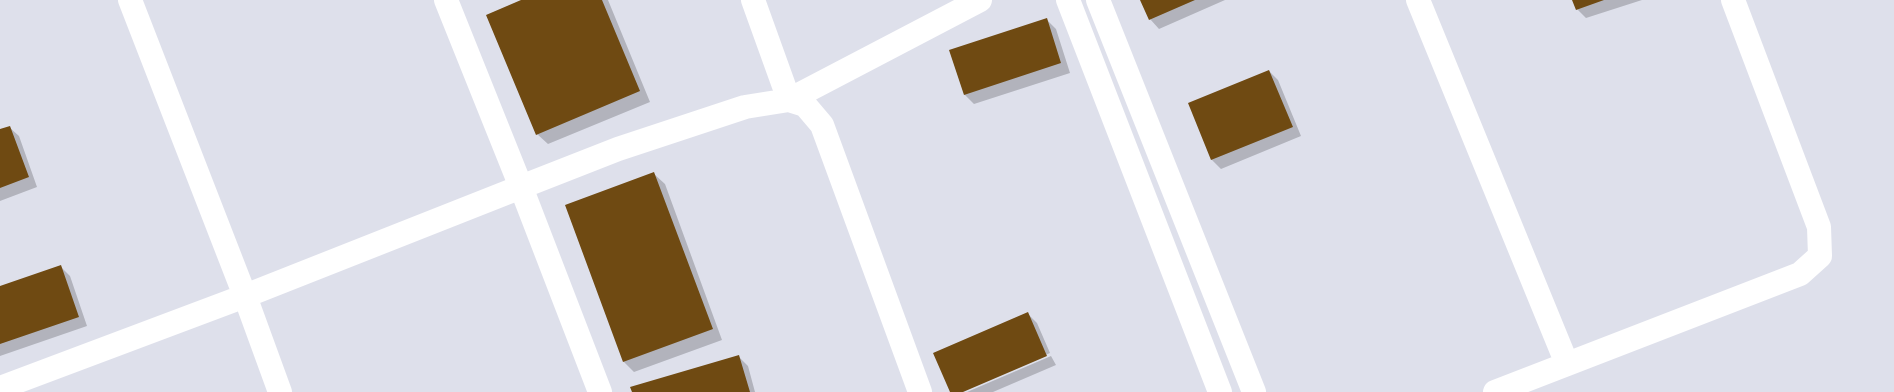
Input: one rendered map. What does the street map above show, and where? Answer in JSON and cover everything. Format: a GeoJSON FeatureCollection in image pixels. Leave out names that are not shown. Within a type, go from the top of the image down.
{"type":"FeatureCollection","features":[{"type":"Feature","properties":{"kind":"street"},"geometry":{"type":"LineString","coordinates":[[130,0],[245,296],[280,392]]}},
{"type":"Feature","properties":{"kind":"street"},"geometry":{"type":"LineString","coordinates":[[446,0],[600,392]]}},
{"type":"Feature","properties":{"kind":"street"},"geometry":{"type":"LineString","coordinates":[[753,0],[789,100]]}},
{"type":"Feature","properties":{"kind":"street"},"geometry":{"type":"LineString","coordinates":[[0,388],[245,296],[618,149],[736,110],[789,100],[980,0]]}},
{"type":"Feature","properties":{"kind":"street"},"geometry":{"type":"LineString","coordinates":[[1068,0],[1220,392]]}},
{"type":"Feature","properties":{"kind":"street"},"geometry":{"type":"LineString","coordinates":[[1098,0],[1254,392]]}},
{"type":"Feature","properties":{"kind":"street"},"geometry":{"type":"LineString","coordinates":[[1418,0],[1568,364]]}},
{"type":"Feature","properties":{"kind":"street"},"geometry":{"type":"LineString","coordinates":[[1495,392],[1800,274],[1820,256],[1820,227],[1733,0]]}},
{"type":"Feature","properties":{"kind":"street"},"geometry":{"type":"LineString","coordinates":[[789,100],[804,105],[822,125],[920,392]]}},
{"type":"Feature","properties":{"kind":"building"},"geometry":{"type":"Polygon","coordinates":[[[521,0],[602,0],[640,91],[536,135],[486,15],[521,0]]]}},
{"type":"Feature","properties":{"kind":"building"},"geometry":{"type":"Polygon","coordinates":[[[1140,0],[1195,0],[1149,20],[1140,0]]]}},
{"type":"Feature","properties":{"kind":"building"},"geometry":{"type":"Polygon","coordinates":[[[1572,0],[1604,0],[1576,10],[1572,0]]]}},
{"type":"Feature","properties":{"kind":"building"},"geometry":{"type":"Polygon","coordinates":[[[1047,18],[1061,63],[964,95],[949,50],[1047,18]]]}},
{"type":"Feature","properties":{"kind":"building"},"geometry":{"type":"Polygon","coordinates":[[[1269,70],[1293,127],[1211,160],[1188,103],[1269,70]]]}},
{"type":"Feature","properties":{"kind":"building"},"geometry":{"type":"Polygon","coordinates":[[[10,126],[29,177],[0,188],[0,129],[10,126]]]}},
{"type":"Feature","properties":{"kind":"building"},"geometry":{"type":"Polygon","coordinates":[[[654,172],[713,329],[623,362],[565,205],[654,172]]]}},
{"type":"Feature","properties":{"kind":"building"},"geometry":{"type":"Polygon","coordinates":[[[61,265],[79,317],[0,344],[0,286],[61,265]]]}},
{"type":"Feature","properties":{"kind":"building"},"geometry":{"type":"Polygon","coordinates":[[[1028,312],[1047,356],[963,392],[950,392],[933,353],[1028,312]]]}},
{"type":"Feature","properties":{"kind":"building"},"geometry":{"type":"Polygon","coordinates":[[[739,355],[750,392],[632,392],[630,387],[739,355]]]}}]}
